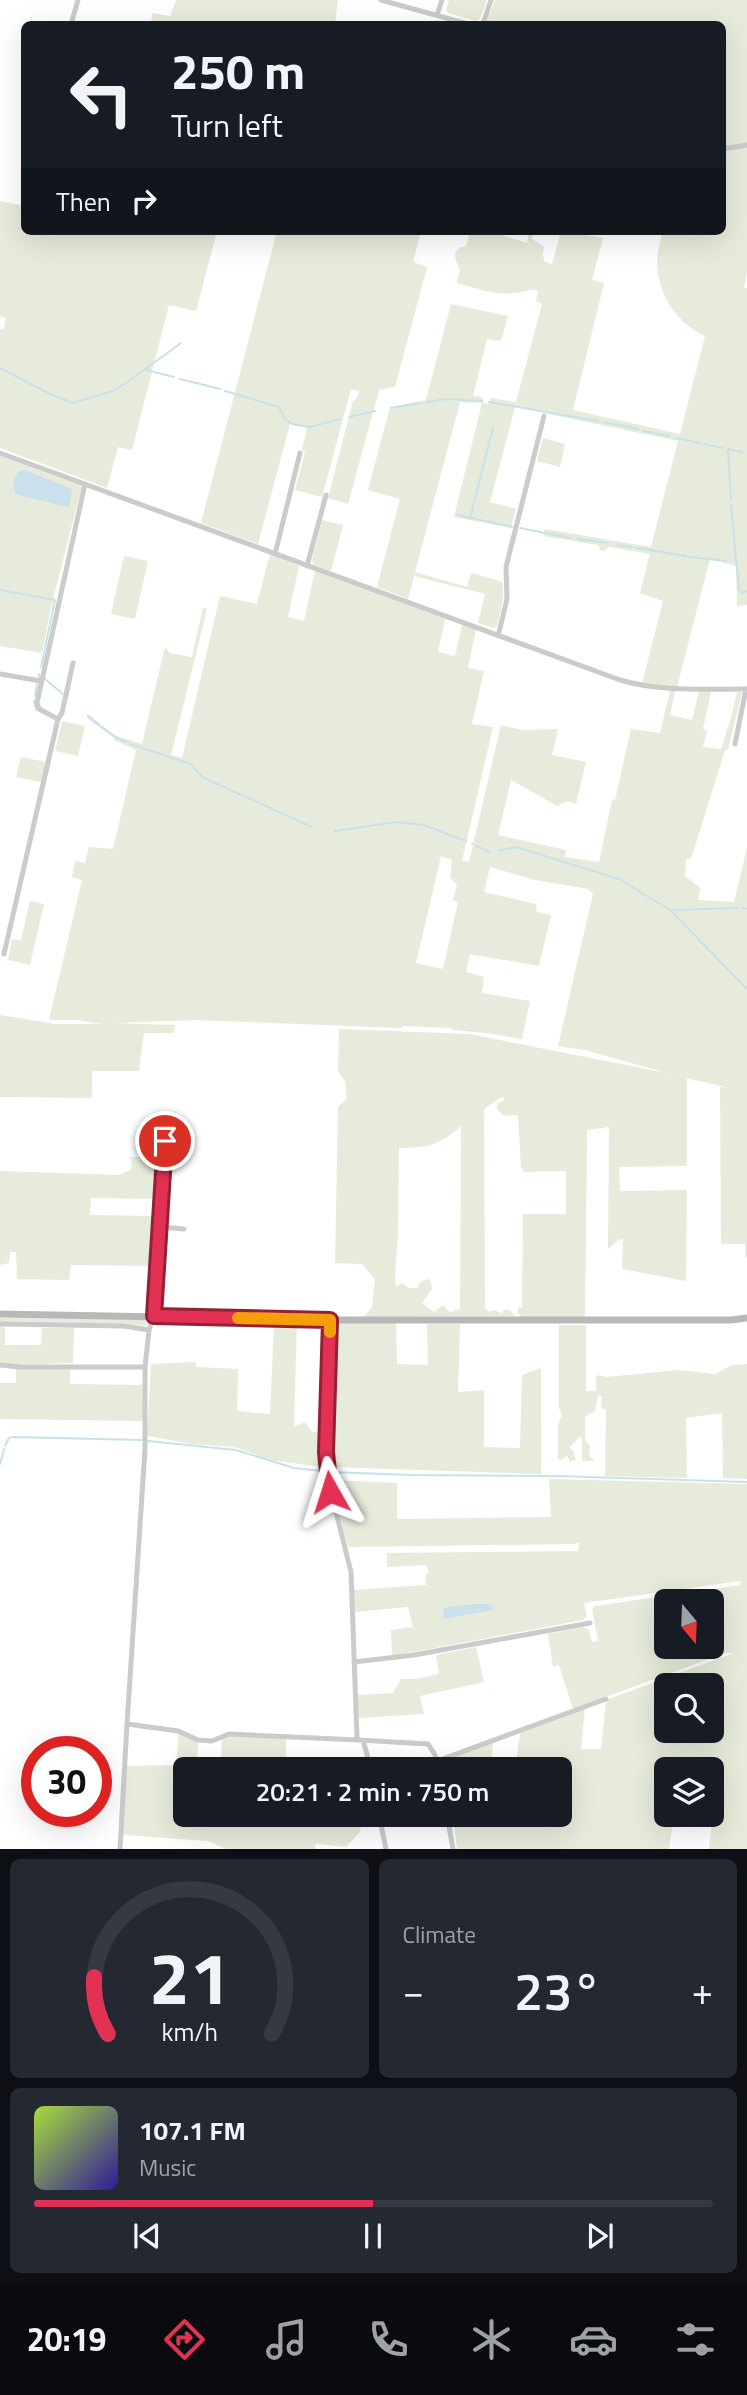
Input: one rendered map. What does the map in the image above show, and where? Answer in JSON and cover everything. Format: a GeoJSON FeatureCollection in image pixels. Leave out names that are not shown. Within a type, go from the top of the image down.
{"type":"FeatureCollection","features":[{"type":"Feature","properties":{"kind":"street"},"geometry":{"type":"LineString","coordinates":[[72,21],[78,0]]}},
{"type":"Feature","properties":{"kind":"street"},"geometry":{"type":"LineString","coordinates":[[381,0],[458,21]]}},
{"type":"Feature","properties":{"kind":"street"},"geometry":{"type":"LineString","coordinates":[[437,15],[442,0]]}},
{"type":"Feature","properties":{"kind":"street"},"geometry":{"type":"LineString","coordinates":[[484,21],[491,0]]}},
{"type":"Feature","properties":{"kind":"street"},"geometry":{"type":"LineString","coordinates":[[726,148],[747,145]]}},
{"type":"Feature","properties":{"kind":"street"},"geometry":{"type":"LineString","coordinates":[[498,636],[507,599],[506,567],[544,416]]}},
{"type":"Feature","properties":{"kind":"street"},"geometry":{"type":"LineString","coordinates":[[0,453],[643,687],[747,689],[735,744]]}},
{"type":"Feature","properties":{"kind":"street"},"geometry":{"type":"LineString","coordinates":[[275,554],[300,453]]}},
{"type":"Feature","properties":{"kind":"street"},"geometry":{"type":"LineString","coordinates":[[58,719],[38,706],[41,681],[85,484]]}},
{"type":"Feature","properties":{"kind":"street"},"geometry":{"type":"LineString","coordinates":[[307,566],[326,495]]}},
{"type":"Feature","properties":{"kind":"street"},"geometry":{"type":"LineString","coordinates":[[4,954],[73,663]]}},
{"type":"Feature","properties":{"kind":"street"},"geometry":{"type":"LineString","coordinates":[[0,674],[41,681]]}},
{"type":"Feature","properties":{"kind":"street"},"geometry":{"type":"LineString","coordinates":[[120,1849],[145,1449],[145,1367],[149,1330],[154,1316],[165,1141]]}},
{"type":"Feature","properties":{"kind":"street"},"geometry":{"type":"LineString","coordinates":[[160,1227],[184,1229]]}},
{"type":"Feature","properties":{"kind":"street"},"geometry":{"type":"LineString","coordinates":[[0,1314],[330,1320],[747,1318]]}},
{"type":"Feature","properties":{"kind":"street"},"geometry":{"type":"LineString","coordinates":[[330,1320],[327,1476],[351,1572],[354,1661],[361,1740],[366,1757]]}},
{"type":"Feature","properties":{"kind":"street"},"geometry":{"type":"LineString","coordinates":[[0,1324],[124,1326],[149,1330]]}},
{"type":"Feature","properties":{"kind":"street"},"geometry":{"type":"LineString","coordinates":[[0,1364],[20,1367],[145,1367]]}},
{"type":"Feature","properties":{"kind":"street"},"geometry":{"type":"LineString","coordinates":[[354,1661],[414,1655],[590,1623]]}},
{"type":"Feature","properties":{"kind":"street"},"geometry":{"type":"LineString","coordinates":[[448,1757],[606,1699]]}},
{"type":"Feature","properties":{"kind":"street"},"geometry":{"type":"LineString","coordinates":[[127,1724],[178,1731],[198,1741],[212,1741],[229,1734],[428,1744],[435,1757]]}},
{"type":"Feature","properties":{"kind":"street"},"geometry":{"type":"LineString","coordinates":[[381,1827],[386,1849]]}},
{"type":"Feature","properties":{"kind":"street"},"geometry":{"type":"LineString","coordinates":[[449,1827],[453,1849]]}},
{"type":"Feature","properties":{"kind":"green space"},"geometry":{"type":"Polygon","coordinates":[[[176,0],[338,0],[335,21],[151,21],[152,13],[170,16],[176,0]]]}},
{"type":"Feature","properties":{"kind":"green space"},"geometry":{"type":"Polygon","coordinates":[[[449,0],[487,0],[480,19],[475,21],[448,13],[446,9],[449,0]]]}},
{"type":"Feature","properties":{"kind":"green space"},"geometry":{"type":"Polygon","coordinates":[[[495,0],[747,0],[747,273],[744,288],[747,288],[747,605],[737,606],[736,566],[710,559],[677,687],[642,684],[663,601],[640,593],[650,554],[609,547],[604,551],[600,550],[598,545],[543,536],[545,529],[651,547],[678,441],[515,407],[490,502],[516,509],[511,528],[454,517],[482,403],[460,402],[415,572],[467,587],[471,573],[503,582],[503,600],[497,626],[493,628],[478,623],[485,594],[414,576],[408,599],[377,587],[400,499],[368,490],[390,407],[426,400],[451,304],[508,316],[501,341],[487,339],[473,396],[483,397],[483,403],[488,404],[491,398],[516,402],[542,304],[536,301],[538,291],[535,290],[501,293],[457,283],[460,269],[455,255],[458,249],[466,246],[469,235],[504,235],[527,243],[528,235],[533,235],[532,239],[544,247],[545,262],[552,264],[560,235],[603,238],[592,280],[604,283],[573,410],[680,434],[705,336],[677,315],[664,294],[657,259],[661,235],[726,235],[726,21],[487,21],[495,0]]]}},
{"type":"Feature","properties":{"kind":"green space"},"geometry":{"type":"Polygon","coordinates":[[[0,201],[21,205],[21,235],[216,235],[196,311],[169,305],[132,450],[118,447],[107,488],[0,448],[0,329],[4,329],[6,318],[0,316],[0,201]]]}},
{"type":"Feature","properties":{"kind":"green space"},"geometry":{"type":"Polygon","coordinates":[[[276,235],[420,235],[413,262],[427,267],[395,387],[379,390],[348,504],[328,498],[353,401],[359,391],[351,389],[322,497],[295,490],[305,452],[302,450],[307,428],[290,424],[258,544],[201,523],[276,235]]]}},
{"type":"Feature","properties":{"kind":"green space"},"geometry":{"type":"Polygon","coordinates":[[[543,438],[565,444],[560,467],[537,461],[543,438]]]}},
{"type":"Feature","properties":{"kind":"green space"},"geometry":{"type":"Polygon","coordinates":[[[0,456],[82,486],[42,653],[0,646],[0,456]]]}},
{"type":"Feature","properties":{"kind":"green space"},"geometry":{"type":"Polygon","coordinates":[[[322,520],[343,525],[331,571],[314,565],[312,560],[322,520]]]}},
{"type":"Feature","properties":{"kind":"green space"},"geometry":{"type":"Polygon","coordinates":[[[270,554],[299,566],[288,617],[304,621],[315,571],[445,619],[438,652],[455,656],[462,625],[476,629],[468,668],[484,671],[472,724],[493,727],[462,861],[469,862],[501,725],[522,730],[558,729],[552,755],[586,762],[576,804],[567,801],[557,806],[511,780],[498,835],[566,850],[565,857],[599,862],[631,729],[660,733],[670,691],[675,691],[670,715],[692,720],[699,691],[711,691],[703,729],[707,731],[703,747],[721,749],[737,692],[742,692],[728,750],[725,750],[691,859],[686,859],[685,876],[700,888],[698,900],[734,902],[747,848],[747,1258],[745,1244],[721,1244],[720,1087],[729,1088],[687,1078],[687,1166],[619,1167],[620,1191],[687,1190],[686,1281],[622,1269],[623,1239],[608,1249],[609,1127],[587,1130],[585,1318],[522,1318],[518,1307],[522,1308],[523,1214],[566,1214],[566,1171],[524,1172],[521,1167],[518,1115],[504,1116],[497,1109],[498,1103],[504,1100],[503,1096],[484,1109],[485,1308],[490,1312],[495,1310],[502,1314],[504,1310],[510,1310],[515,1316],[364,1317],[372,1307],[375,1279],[362,1264],[335,1263],[338,1107],[347,1098],[345,1081],[338,1071],[339,1029],[469,1034],[667,1073],[585,1050],[558,1046],[593,894],[588,889],[535,880],[490,867],[484,892],[536,904],[537,912],[551,915],[539,966],[470,954],[466,972],[484,977],[482,993],[530,1001],[522,1039],[452,1028],[402,1026],[195,1020],[114,1023],[175,1025],[174,1033],[144,1033],[139,1071],[92,1071],[92,1098],[0,1097],[0,1015],[55,1024],[101,1024],[77,1020],[49,1020],[82,880],[72,877],[75,861],[85,863],[89,847],[113,849],[136,750],[114,740],[87,718],[88,714],[114,735],[142,744],[165,647],[170,653],[192,657],[203,608],[207,609],[171,755],[182,758],[220,596],[257,604],[270,554]],[[441,856],[416,963],[443,969],[458,902],[453,900],[457,885],[450,877],[452,860],[441,856]],[[461,1126],[433,1144],[399,1148],[396,1286],[402,1283],[408,1288],[417,1288],[421,1281],[430,1279],[432,1289],[422,1303],[434,1312],[443,1305],[450,1312],[460,1309],[461,1126]]]}},
{"type":"Feature","properties":{"kind":"green space"},"geometry":{"type":"Polygon","coordinates":[[[124,556],[148,561],[135,619],[111,614],[124,556]]]}},
{"type":"Feature","properties":{"kind":"green space"},"geometry":{"type":"Polygon","coordinates":[[[62,721],[85,726],[78,756],[55,751],[62,721]]]}},
{"type":"Feature","properties":{"kind":"green space"},"geometry":{"type":"Polygon","coordinates":[[[21,757],[46,762],[41,782],[16,777],[21,757]]]}},
{"type":"Feature","properties":{"kind":"green space"},"geometry":{"type":"Polygon","coordinates":[[[30,901],[44,904],[30,965],[8,960],[12,939],[21,940],[30,901]]]}},
{"type":"Feature","properties":{"kind":"green space"},"geometry":{"type":"Polygon","coordinates":[[[130,1157],[162,1157],[160,1199],[91,1198],[90,1215],[159,1216],[157,1266],[71,1265],[69,1280],[17,1279],[16,1252],[10,1252],[9,1263],[0,1265],[0,1171],[119,1175],[130,1170],[130,1157]]]}},
{"type":"Feature","properties":{"kind":"green space"},"geometry":{"type":"Polygon","coordinates":[[[0,1318],[149,1321],[145,1326],[0,1322],[0,1318]]]}},
{"type":"Feature","properties":{"kind":"green space"},"geometry":{"type":"Polygon","coordinates":[[[274,1322],[297,1322],[294,1427],[305,1422],[312,1432],[317,1432],[323,1438],[322,1467],[270,1460],[235,1447],[192,1444],[147,1436],[151,1364],[196,1362],[196,1367],[238,1369],[237,1411],[270,1414],[274,1322]]]}},
{"type":"Feature","properties":{"kind":"green space"},"geometry":{"type":"Polygon","coordinates":[[[332,1322],[396,1323],[397,1364],[428,1365],[427,1324],[460,1324],[458,1392],[484,1390],[484,1447],[520,1448],[522,1375],[541,1368],[541,1474],[329,1467],[332,1322]]]}},
{"type":"Feature","properties":{"kind":"green space"},"geometry":{"type":"Polygon","coordinates":[[[559,1325],[586,1325],[586,1391],[596,1391],[596,1375],[607,1377],[679,1370],[715,1374],[732,1365],[747,1364],[747,1479],[723,1478],[722,1413],[686,1418],[687,1478],[605,1476],[606,1410],[601,1408],[602,1396],[598,1396],[595,1411],[585,1416],[585,1440],[590,1446],[589,1456],[595,1461],[582,1461],[580,1436],[569,1448],[573,1450],[576,1460],[570,1462],[567,1456],[558,1459],[558,1424],[562,1415],[559,1408],[559,1325]]]}},
{"type":"Feature","properties":{"kind":"green space"},"geometry":{"type":"Polygon","coordinates":[[[0,1327],[5,1327],[5,1345],[41,1345],[42,1328],[74,1328],[73,1363],[0,1363],[0,1327]]]}},
{"type":"Feature","properties":{"kind":"green space"},"geometry":{"type":"Polygon","coordinates":[[[70,1368],[70,1384],[142,1385],[144,1421],[0,1419],[0,1383],[16,1383],[16,1369],[70,1368]]]}},
{"type":"Feature","properties":{"kind":"green space"},"geometry":{"type":"Polygon","coordinates":[[[549,1479],[747,1484],[747,1849],[709,1849],[711,1827],[724,1827],[724,1757],[654,1757],[654,1827],[672,1827],[669,1849],[457,1849],[454,1827],[572,1827],[572,1757],[517,1757],[520,1733],[585,1708],[581,1749],[601,1749],[606,1700],[654,1682],[654,1743],[724,1743],[724,1673],[680,1673],[724,1659],[734,1653],[724,1653],[724,1589],[713,1589],[741,1585],[740,1581],[683,1589],[654,1589],[654,1593],[584,1603],[587,1616],[583,1620],[392,1656],[391,1630],[413,1627],[408,1607],[354,1612],[353,1590],[426,1585],[425,1576],[429,1572],[426,1565],[387,1567],[387,1553],[578,1551],[579,1542],[348,1547],[330,1480],[397,1483],[397,1519],[551,1517],[549,1479]]]}},
{"type":"Feature","properties":{"kind":"green space"},"geometry":{"type":"Polygon","coordinates":[[[654,1598],[654,1659],[709,1659],[671,1673],[654,1673],[654,1679],[573,1709],[559,1665],[553,1667],[548,1634],[584,1627],[589,1630],[592,1642],[598,1641],[592,1609],[595,1606],[654,1598]]]}},
{"type":"Feature","properties":{"kind":"green space"},"geometry":{"type":"Polygon","coordinates":[[[476,1647],[484,1682],[420,1696],[424,1714],[359,1718],[357,1695],[393,1693],[401,1679],[439,1674],[436,1655],[476,1647]]]}},
{"type":"Feature","properties":{"kind":"green space"},"geometry":{"type":"Polygon","coordinates":[[[179,1732],[198,1742],[197,1757],[177,1757],[179,1732]]]}},
{"type":"Feature","properties":{"kind":"green space"},"geometry":{"type":"Polygon","coordinates":[[[229,1735],[286,1738],[286,1757],[221,1757],[222,1738],[229,1735]]]}},
{"type":"Feature","properties":{"kind":"green space"},"geometry":{"type":"Polygon","coordinates":[[[493,1743],[492,1757],[454,1756],[493,1743]]]}},
{"type":"Feature","properties":{"kind":"green space"},"geometry":{"type":"Polygon","coordinates":[[[173,1765],[173,1827],[360,1827],[360,1832],[346,1847],[316,1844],[315,1849],[226,1849],[208,1841],[123,1835],[126,1766],[173,1765]]]}},
{"type":"Feature","properties":{"kind":"water"},"geometry":{"type":"Polygon","coordinates":[[[25,470],[72,489],[69,506],[15,494],[13,480],[18,472],[25,470]]]}},
{"type":"Feature","properties":{"kind":"water"},"geometry":{"type":"Polygon","coordinates":[[[489,1604],[494,1607],[492,1610],[444,1619],[443,1608],[489,1604]]]}},
{"type":"Feature","properties":{"kind":"waterway"},"geometry":{"type":"LineString","coordinates":[[0,368],[73,403],[113,391],[181,343]]}},
{"type":"Feature","properties":{"kind":"waterway"},"geometry":{"type":"LineString","coordinates":[[146,370],[174,377]]}},
{"type":"Feature","properties":{"kind":"waterway"},"geometry":{"type":"LineString","coordinates":[[180,379],[220,389]]}},
{"type":"Feature","properties":{"kind":"waterway"},"geometry":{"type":"LineString","coordinates":[[225,391],[279,407],[285,419],[292,424],[310,427],[341,419]]}},
{"type":"Feature","properties":{"kind":"waterway"},"geometry":{"type":"LineString","coordinates":[[427,402],[446,399],[482,401]]}},
{"type":"Feature","properties":{"kind":"waterway"},"geometry":{"type":"LineString","coordinates":[[489,402],[598,421]]}},
{"type":"Feature","properties":{"kind":"waterway"},"geometry":{"type":"LineString","coordinates":[[391,408],[420,403]]}},
{"type":"Feature","properties":{"kind":"waterway"},"geometry":{"type":"LineString","coordinates":[[349,417],[375,411]]}},
{"type":"Feature","properties":{"kind":"waterway"},"geometry":{"type":"LineString","coordinates":[[604,422],[638,429]]}},
{"type":"Feature","properties":{"kind":"waterway"},"geometry":{"type":"LineString","coordinates":[[470,518],[493,428]]}},
{"type":"Feature","properties":{"kind":"waterway"},"geometry":{"type":"LineString","coordinates":[[643,431],[669,436]]}},
{"type":"Feature","properties":{"kind":"waterway"},"geometry":{"type":"LineString","coordinates":[[676,438],[700,443]]}},
{"type":"Feature","properties":{"kind":"waterway"},"geometry":{"type":"LineString","coordinates":[[704,444],[722,448]]}},
{"type":"Feature","properties":{"kind":"waterway"},"geometry":{"type":"LineString","coordinates":[[731,499],[728,449],[742,452]]}},
{"type":"Feature","properties":{"kind":"waterway"},"geometry":{"type":"LineString","coordinates":[[731,505],[739,590],[741,593],[747,591]]}},
{"type":"Feature","properties":{"kind":"waterway"},"geometry":{"type":"LineString","coordinates":[[458,515],[512,527]]}},
{"type":"Feature","properties":{"kind":"waterway"},"geometry":{"type":"LineString","coordinates":[[520,528],[571,538]]}},
{"type":"Feature","properties":{"kind":"waterway"},"geometry":{"type":"LineString","coordinates":[[578,539],[608,543]]}},
{"type":"Feature","properties":{"kind":"waterway"},"geometry":{"type":"LineString","coordinates":[[617,545],[632,547]]}},
{"type":"Feature","properties":{"kind":"waterway"},"geometry":{"type":"LineString","coordinates":[[637,548],[686,556]]}},
{"type":"Feature","properties":{"kind":"waterway"},"geometry":{"type":"LineString","coordinates":[[689,557],[726,561]]}},
{"type":"Feature","properties":{"kind":"waterway"},"geometry":{"type":"LineString","coordinates":[[0,590],[55,600],[41,667]]}},
{"type":"Feature","properties":{"kind":"waterway"},"geometry":{"type":"LineString","coordinates":[[45,679],[63,694]]}},
{"type":"Feature","properties":{"kind":"waterway"},"geometry":{"type":"LineString","coordinates":[[35,696],[37,684]]}},
{"type":"Feature","properties":{"kind":"waterway"},"geometry":{"type":"LineString","coordinates":[[34,701],[36,710]]}},
{"type":"Feature","properties":{"kind":"waterway"},"geometry":{"type":"LineString","coordinates":[[88,716],[99,725]]}},
{"type":"Feature","properties":{"kind":"waterway"},"geometry":{"type":"LineString","coordinates":[[102,727],[126,742]]}},
{"type":"Feature","properties":{"kind":"waterway"},"geometry":{"type":"LineString","coordinates":[[130,744],[191,764],[202,777],[312,827]]}},
{"type":"Feature","properties":{"kind":"waterway"},"geometry":{"type":"LineString","coordinates":[[335,831],[396,822],[424,825],[466,841]]}},
{"type":"Feature","properties":{"kind":"waterway"},"geometry":{"type":"LineString","coordinates":[[476,846],[490,852]]}},
{"type":"Feature","properties":{"kind":"waterway"},"geometry":{"type":"LineString","coordinates":[[498,851],[516,847],[619,879],[670,910],[747,989]]}},
{"type":"Feature","properties":{"kind":"waterway"},"geometry":{"type":"LineString","coordinates":[[673,910],[738,908]]}},
{"type":"Feature","properties":{"kind":"waterway"},"geometry":{"type":"LineString","coordinates":[[743,908],[747,909]]}},
{"type":"Feature","properties":{"kind":"waterway"},"geometry":{"type":"LineString","coordinates":[[5,1446],[9,1438],[13,1437],[142,1440]]}},
{"type":"Feature","properties":{"kind":"waterway"},"geometry":{"type":"LineString","coordinates":[[148,1441],[236,1450],[294,1468],[323,1471]]}},
{"type":"Feature","properties":{"kind":"waterway"},"geometry":{"type":"LineString","coordinates":[[0,1464],[4,1449]]}},
{"type":"Feature","properties":{"kind":"waterway"},"geometry":{"type":"LineString","coordinates":[[330,1472],[747,1482]]}},
{"type":"Feature","properties":{"kind":"slow traffic"},"geometry":{"type":"LineString","coordinates":[[238,1318],[330,1320],[330,1332]]}},
{"type":"Feature","properties":{"kind":"route"},"geometry":{"type":"LineString","coordinates":[[165,1141],[154,1316],[330,1320],[326,1452],[330,1492]]}}]}
